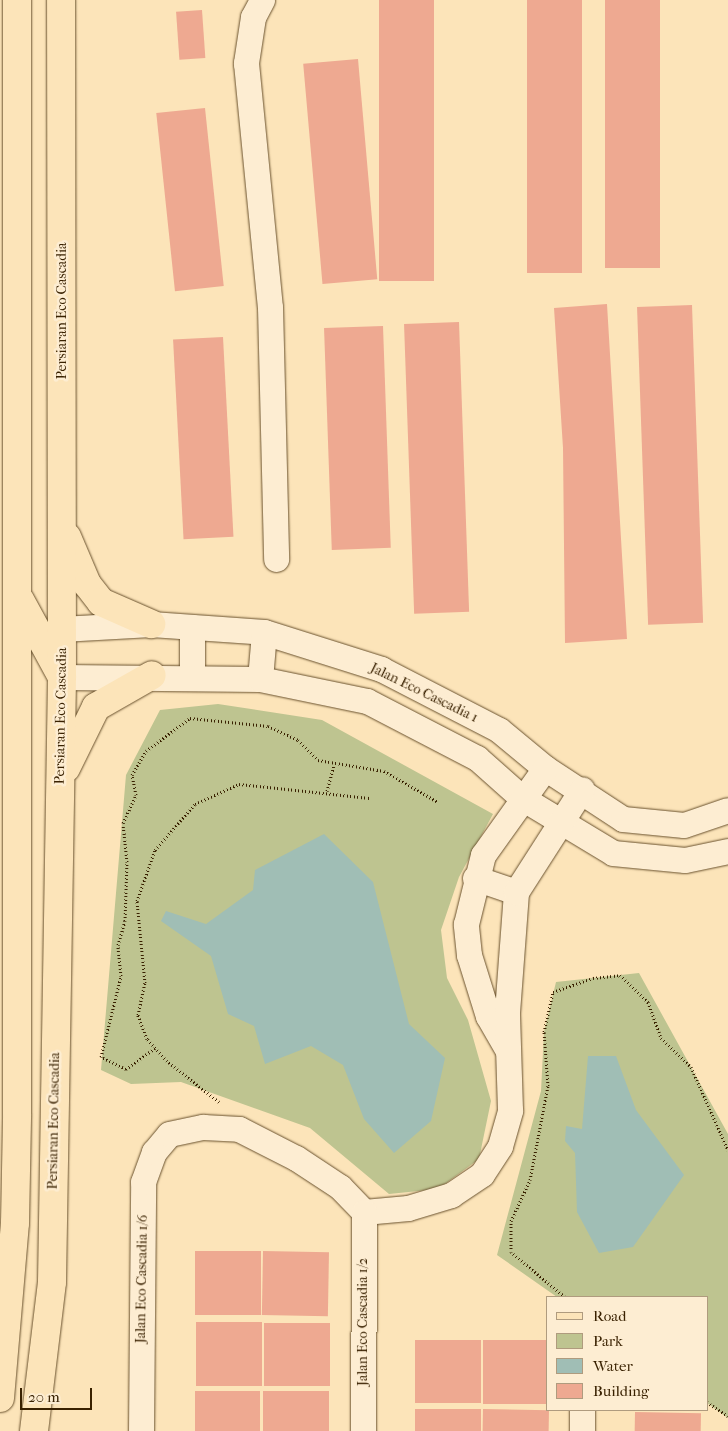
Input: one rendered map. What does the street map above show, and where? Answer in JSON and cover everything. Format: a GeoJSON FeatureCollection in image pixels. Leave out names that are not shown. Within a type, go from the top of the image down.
{"type":"FeatureCollection","features":[{"type":"Feature","properties":{"kind":"main road"},"geometry":{"type":"LineString","coordinates":[[0,1398],[15,1223],[17,0]]}},
{"type":"Feature","properties":{"kind":"main road","name":"Persiaran Eco Cascadia"},"geometry":{"type":"LineString","coordinates":[[34,1431],[52,1282],[62,678],[52,639],[62,522],[61,0]]}},
{"type":"Feature","properties":{"kind":"main road"},"geometry":{"type":"LineString","coordinates":[[62,522],[87,584],[101,602],[152,624]]}},
{"type":"Feature","properties":{"kind":"main road"},"geometry":{"type":"LineString","coordinates":[[15,559],[20,601],[52,639],[24,681],[15,722]]}},
{"type":"Feature","properties":{"kind":"main road"},"geometry":{"type":"LineString","coordinates":[[60,782],[96,707],[152,675]]}},
{"type":"Feature","properties":{"kind":"street"},"geometry":{"type":"LineString","coordinates":[[262,0],[253,18],[246,63],[270,307],[276,559]]}},
{"type":"Feature","properties":{"kind":"street","name":"Jalan Eco Cascadia 1"},"geometry":{"type":"LineString","coordinates":[[52,639],[152,624],[264,632],[381,669],[499,730],[544,768],[582,789],[623,819],[684,825],[728,810]]}},
{"type":"Feature","properties":{"kind":"street"},"geometry":{"type":"LineString","coordinates":[[192,626],[192,675]]}},
{"type":"Feature","properties":{"kind":"street"},"geometry":{"type":"LineString","coordinates":[[260,679],[264,632]]}},
{"type":"Feature","properties":{"kind":"street"},"geometry":{"type":"LineString","coordinates":[[62,678],[192,675],[260,679],[367,701],[477,758],[522,798],[613,853],[685,860],[728,852]]}},
{"type":"Feature","properties":{"kind":"street"},"geometry":{"type":"LineString","coordinates":[[510,1053],[488,1016],[469,956],[466,924],[475,878],[483,855],[544,768]]}},
{"type":"Feature","properties":{"kind":"street"},"geometry":{"type":"LineString","coordinates":[[364,1212],[408,1208],[451,1195],[482,1174],[500,1146],[510,1110],[509,942],[516,892],[559,821],[582,789]]}},
{"type":"Feature","properties":{"kind":"street"},"geometry":{"type":"LineString","coordinates":[[475,878],[516,892]]}},
{"type":"Feature","properties":{"kind":"street","name":"Jalan Eco Cascadia 1/6"},"geometry":{"type":"LineString","coordinates":[[141,1431],[143,1182],[154,1152],[169,1134],[203,1127],[239,1129],[296,1158],[340,1188],[364,1212]]}},
{"type":"Feature","properties":{"kind":"street","name":"Jalan Eco Cascadia 1/2"},"geometry":{"type":"LineString","coordinates":[[363,1431],[364,1212]]}},
{"type":"Feature","properties":{"kind":"street"},"geometry":{"type":"LineString","coordinates":[[582,1411],[582,1431]]}},
{"type":"Feature","properties":{"kind":"path"},"geometry":{"type":"LineString","coordinates":[[155,1048],[126,1069],[101,1057],[121,976],[118,945],[125,921],[127,862],[122,823],[136,795],[132,775],[146,751],[190,718],[225,720],[268,726],[298,740],[318,760],[334,765],[357,763],[384,771],[438,802]]}},
{"type":"Feature","properties":{"kind":"path"},"geometry":{"type":"LineString","coordinates":[[327,791],[334,765]]}},
{"type":"Feature","properties":{"kind":"path"},"geometry":{"type":"LineString","coordinates":[[227,1107],[204,1094],[155,1048],[138,1014],[145,983],[137,901],[155,850],[194,804],[239,784],[327,791],[369,798]]}},
{"type":"Feature","properties":{"kind":"path"},"geometry":{"type":"LineString","coordinates":[[564,1296],[511,1252],[511,1222],[530,1180],[548,1086],[544,1032],[553,992],[592,978],[620,975],[648,1002],[661,1038],[691,1067],[728,1150]]}},
{"type":"Feature","properties":{"kind":"path"},"geometry":{"type":"LineString","coordinates":[[708,1403],[728,1416]]}},
{"type":"Feature","properties":{"kind":"green space"},"geometry":{"type":"Polygon","coordinates":[[[218,704],[322,720],[493,814],[459,877],[441,930],[447,978],[468,1020],[491,1101],[479,1159],[438,1189],[389,1194],[310,1128],[181,1082],[131,1084],[101,1070],[126,775],[160,710],[218,704]]]}},
{"type":"Feature","properties":{"kind":"green space"},"geometry":{"type":"Polygon","coordinates":[[[639,973],[728,1134],[728,1418],[708,1404],[708,1296],[556,1296],[497,1255],[541,1091],[544,1032],[556,982],[639,973]]]}},
{"type":"Feature","properties":{"kind":"water"},"geometry":{"type":"Polygon","coordinates":[[[324,834],[373,882],[409,1024],[445,1058],[431,1121],[394,1153],[364,1119],[343,1065],[311,1046],[265,1064],[254,1026],[228,1014],[211,956],[161,921],[166,911],[206,924],[253,890],[255,870],[324,834]]]}},
{"type":"Feature","properties":{"kind":"water"},"geometry":{"type":"Polygon","coordinates":[[[588,1056],[616,1056],[636,1110],[684,1175],[633,1247],[599,1253],[577,1212],[575,1153],[565,1141],[566,1126],[582,1129],[588,1056]]]}},
{"type":"Feature","properties":{"kind":"building"},"geometry":{"type":"Polygon","coordinates":[[[379,0],[434,0],[434,281],[379,281],[379,0]]]}},
{"type":"Feature","properties":{"kind":"building"},"geometry":{"type":"Polygon","coordinates":[[[527,0],[582,0],[582,273],[527,273],[527,0]]]}},
{"type":"Feature","properties":{"kind":"building"},"geometry":{"type":"Polygon","coordinates":[[[605,0],[660,0],[660,268],[605,268],[605,0]]]}},
{"type":"Feature","properties":{"kind":"building"},"geometry":{"type":"Polygon","coordinates":[[[202,10],[205,58],[179,60],[176,12],[202,10]]]}},
{"type":"Feature","properties":{"kind":"building"},"geometry":{"type":"Polygon","coordinates":[[[358,59],[377,279],[322,284],[303,64],[358,59]]]}},
{"type":"Feature","properties":{"kind":"building"},"geometry":{"type":"Polygon","coordinates":[[[205,108],[224,286],[175,291],[156,113],[205,108]]]}},
{"type":"Feature","properties":{"kind":"building"},"geometry":{"type":"Polygon","coordinates":[[[607,304],[627,639],[565,643],[563,448],[554,308],[607,304]]]}},
{"type":"Feature","properties":{"kind":"building"},"geometry":{"type":"Polygon","coordinates":[[[692,305],[703,623],[648,625],[637,307],[692,305]]]}},
{"type":"Feature","properties":{"kind":"building"},"geometry":{"type":"Polygon","coordinates":[[[459,322],[469,612],[414,614],[404,324],[459,322]]]}},
{"type":"Feature","properties":{"kind":"building"},"geometry":{"type":"Polygon","coordinates":[[[383,326],[391,548],[332,550],[324,328],[383,326]]]}},
{"type":"Feature","properties":{"kind":"building"},"geometry":{"type":"Polygon","coordinates":[[[223,337],[233,537],[184,539],[173,340],[223,337]]]}},
{"type":"Feature","properties":{"kind":"building"},"geometry":{"type":"Polygon","coordinates":[[[195,1251],[261,1251],[261,1315],[195,1315],[195,1251]]]}},
{"type":"Feature","properties":{"kind":"building"},"geometry":{"type":"Polygon","coordinates":[[[263,1251],[329,1252],[328,1316],[262,1315],[263,1251]]]}},
{"type":"Feature","properties":{"kind":"building"},"geometry":{"type":"Polygon","coordinates":[[[196,1322],[262,1322],[262,1386],[196,1386],[196,1322]]]}},
{"type":"Feature","properties":{"kind":"building"},"geometry":{"type":"Polygon","coordinates":[[[264,1323],[330,1323],[330,1386],[264,1386],[264,1323]]]}},
{"type":"Feature","properties":{"kind":"building"},"geometry":{"type":"Polygon","coordinates":[[[415,1340],[481,1340],[481,1403],[415,1403],[415,1340]]]}},
{"type":"Feature","properties":{"kind":"building"},"geometry":{"type":"Polygon","coordinates":[[[483,1340],[546,1340],[546,1404],[483,1404],[483,1340]]]}},
{"type":"Feature","properties":{"kind":"building"},"geometry":{"type":"Polygon","coordinates":[[[195,1391],[260,1391],[260,1431],[195,1431],[195,1391]]]}},
{"type":"Feature","properties":{"kind":"building"},"geometry":{"type":"Polygon","coordinates":[[[263,1391],[329,1391],[329,1431],[263,1431],[263,1391]]]}},
{"type":"Feature","properties":{"kind":"building"},"geometry":{"type":"Polygon","coordinates":[[[415,1409],[481,1409],[481,1431],[415,1431],[415,1409]]]}},
{"type":"Feature","properties":{"kind":"building"},"geometry":{"type":"Polygon","coordinates":[[[483,1409],[549,1411],[549,1431],[483,1431],[483,1409]]]}},
{"type":"Feature","properties":{"kind":"building"},"geometry":{"type":"Polygon","coordinates":[[[635,1412],[701,1413],[701,1431],[635,1431],[635,1412]]]}}]}
